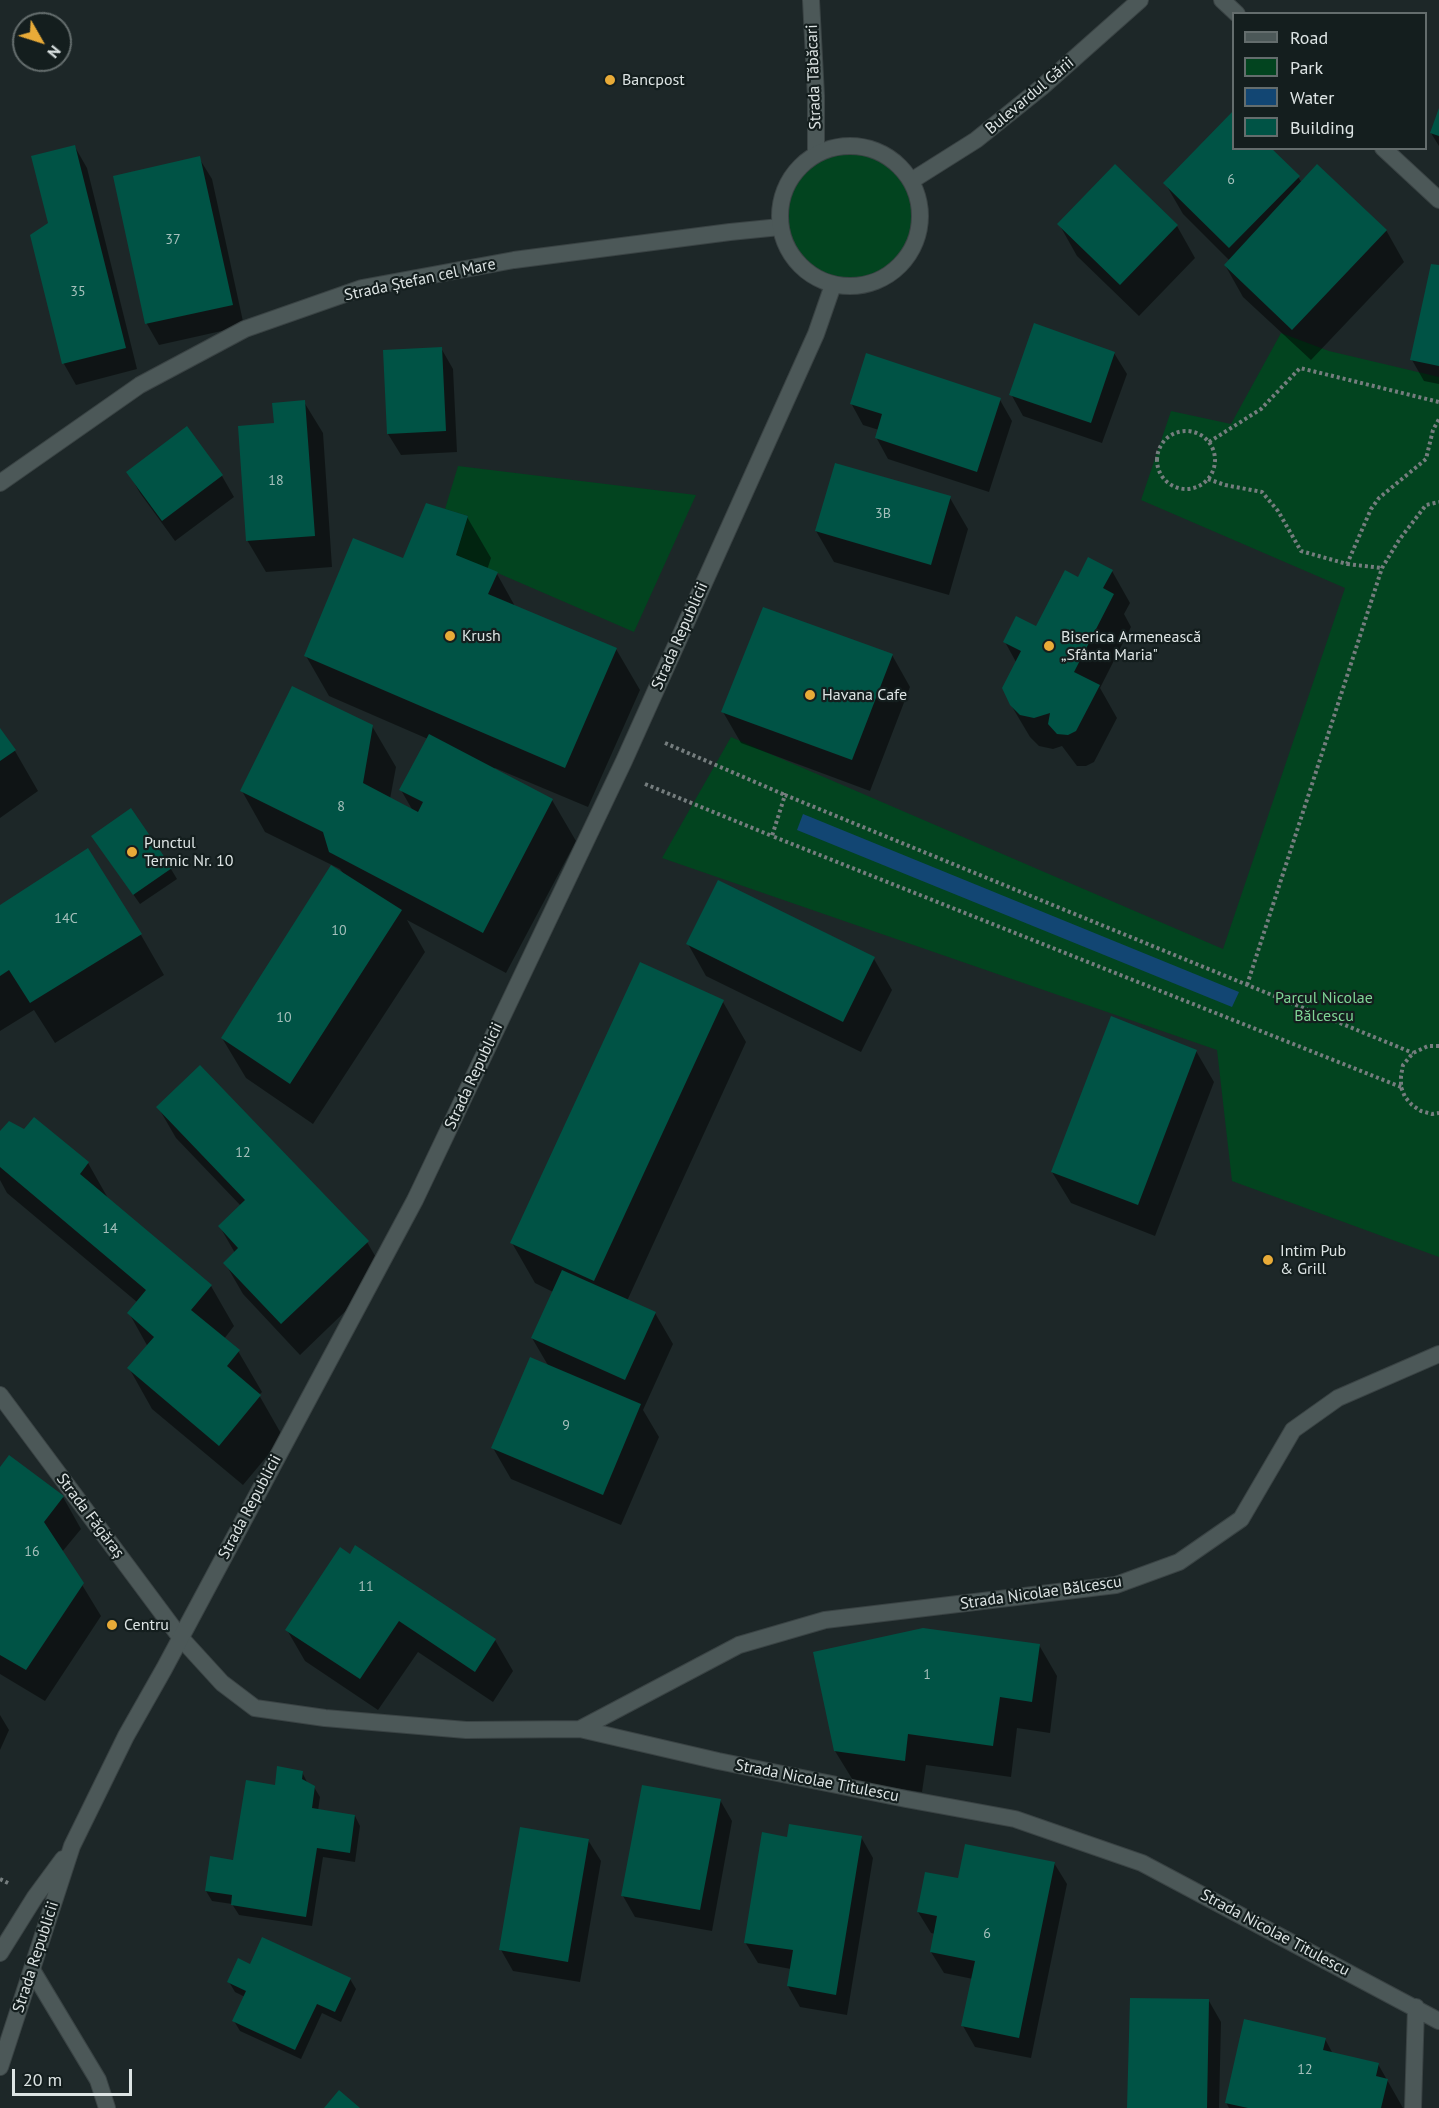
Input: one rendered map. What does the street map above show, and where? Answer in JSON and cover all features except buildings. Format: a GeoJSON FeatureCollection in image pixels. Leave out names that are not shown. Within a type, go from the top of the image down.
{"type":"FeatureCollection","features":[{"type":"Feature","properties":{"kind":"street","name":"Strada Tăbăcari"},"geometry":{"type":"LineString","coordinates":[[811,0],[816,96],[816,154]]}},
{"type":"Feature","properties":{"kind":"street","name":"Bulevardul Gării"},"geometry":{"type":"LineString","coordinates":[[911,181],[984,134],[1042,87],[1140,0]]}},
{"type":"Feature","properties":{"kind":"street"},"geometry":{"type":"LineString","coordinates":[[1222,0],[1235,12]]}},
{"type":"Feature","properties":{"kind":"street"},"geometry":{"type":"LineString","coordinates":[[853,145],[877,151],[896,162],[911,181],[918,194],[921,224],[918,236],[907,258],[898,268],[874,283],[858,287],[833,285],[817,278],[801,266],[787,249],[780,227],[779,212],[783,194],[795,172],[816,154],[837,146],[853,145]]}},
{"type":"Feature","properties":{"kind":"street"},"geometry":{"type":"LineString","coordinates":[[1385,150],[1439,200]]}},
{"type":"Feature","properties":{"kind":"street","name":"Strada Ștefan cel Mare"},"geometry":{"type":"LineString","coordinates":[[0,483],[140,385],[245,330],[362,288],[514,260],[780,227]]}},
{"type":"Feature","properties":{"kind":"street","name":"Strada Republicii"},"geometry":{"type":"LineString","coordinates":[[0,2067],[72,1846],[126,1736],[415,1200],[637,731],[816,334],[833,285]]}},
{"type":"Feature","properties":{"kind":"street","name":"Strada Nicolae Bălcescu"},"geometry":{"type":"LineString","coordinates":[[580,1730],[739,1645],[825,1620],[1116,1585],[1179,1562],[1241,1519],[1293,1430],[1338,1398],[1439,1354]]}},
{"type":"Feature","properties":{"kind":"street","name":"Strada Făgăraș"},"geometry":{"type":"LineString","coordinates":[[0,1395],[180,1637]]}},
{"type":"Feature","properties":{"kind":"street","name":"Strada Nicolae Titulescu"},"geometry":{"type":"LineString","coordinates":[[180,1637],[222,1683],[255,1708],[325,1718],[466,1730],[580,1730],[742,1766],[1016,1819],[1142,1863],[1439,2020]]}},
{"type":"Feature","properties":{"kind":"street","name":"Strada Republicii"},"geometry":{"type":"LineString","coordinates":[[0,1953],[35,1897],[72,1846]]}},
{"type":"Feature","properties":{"kind":"street"},"geometry":{"type":"LineString","coordinates":[[32,1970],[98,2080],[107,2108]]}},
{"type":"Feature","properties":{"kind":"street"},"geometry":{"type":"LineString","coordinates":[[1413,2108],[1416,2007]]}},
{"type":"Feature","properties":{"kind":"path"},"geometry":{"type":"LineString","coordinates":[[1209,442],[1261,409],[1300,368],[1439,402]]}},
{"type":"Feature","properties":{"kind":"path"},"geometry":{"type":"LineString","coordinates":[[1347,564],[1371,509],[1379,498],[1426,459],[1433,430],[1439,419]]}},
{"type":"Feature","properties":{"kind":"path"},"geometry":{"type":"LineString","coordinates":[[1176,432],[1194,432],[1202,435],[1214,450],[1213,470],[1208,479],[1191,489],[1180,489],[1164,478],[1157,461],[1162,444],[1176,432]]}},
{"type":"Feature","properties":{"kind":"path"},"geometry":{"type":"LineString","coordinates":[[1208,479],[1225,485],[1262,492],[1278,511],[1301,551],[1347,564],[1382,568]]}},
{"type":"Feature","properties":{"kind":"path"},"geometry":{"type":"LineString","coordinates":[[1247,985],[1382,568],[1399,540],[1426,505],[1439,502]]}},
{"type":"Feature","properties":{"kind":"path"},"geometry":{"type":"LineString","coordinates":[[637,731],[785,795],[1413,1053]]}},
{"type":"Feature","properties":{"kind":"path"},"geometry":{"type":"LineString","coordinates":[[618,772],[772,836],[1401,1087]]}},
{"type":"Feature","properties":{"kind":"path"},"geometry":{"type":"LineString","coordinates":[[772,836],[785,795]]}},
{"type":"Feature","properties":{"kind":"path"},"geometry":{"type":"LineString","coordinates":[[1439,1046],[1428,1046],[1413,1053],[1403,1065],[1401,1087],[1405,1097],[1412,1105],[1421,1111],[1439,1113]]}},
{"type":"Feature","properties":{"kind":"green space"},"geometry":{"type":"Polygon","coordinates":[[[850,146],[877,151],[900,166],[915,189],[920,216],[915,243],[900,266],[877,281],[850,286],[823,281],[800,266],[785,243],[780,216],[785,189],[800,166],[823,151],[850,146]]]}},
{"type":"Feature","properties":{"kind":"green space","name":"Parcul Nicolae Bălcescu"},"geometry":{"type":"Polygon","coordinates":[[[1281,333],[1329,351],[1439,377],[1439,1257],[1232,1181],[1217,1050],[662,858],[731,737],[1223,949],[1345,588],[1141,500],[1171,411],[1231,424],[1281,333]]]}},
{"type":"Feature","properties":{"kind":"green space"},"geometry":{"type":"Polygon","coordinates":[[[458,466],[696,495],[634,632],[456,555],[468,516],[445,509],[458,466]]]}},
{"type":"Feature","properties":{"kind":"water"},"geometry":{"type":"Polygon","coordinates":[[[803,814],[1239,992],[1232,1007],[797,830],[803,814]]]}},
{"type":"Feature","properties":{"kind":"place","name":"Bancpost"},"geometry":{"type":"Point","coordinates":[610,80]}},
{"type":"Feature","properties":{"kind":"place","name":"Krush"},"geometry":{"type":"Point","coordinates":[450,636]}},
{"type":"Feature","properties":{"kind":"place","name":"Biserica Armenească „Sfânta Maria\""},"geometry":{"type":"Point","coordinates":[1049,646]}},
{"type":"Feature","properties":{"kind":"place","name":"Havana Cafe"},"geometry":{"type":"Point","coordinates":[810,695]}},
{"type":"Feature","properties":{"kind":"place","name":"Punctul Termic Nr. 10"},"geometry":{"type":"Point","coordinates":[132,852]}},
{"type":"Feature","properties":{"kind":"place","name":"Intim Pub & Grill"},"geometry":{"type":"Point","coordinates":[1268,1260]}},
{"type":"Feature","properties":{"kind":"place","name":"Centru"},"geometry":{"type":"Point","coordinates":[112,1625]}}]}
